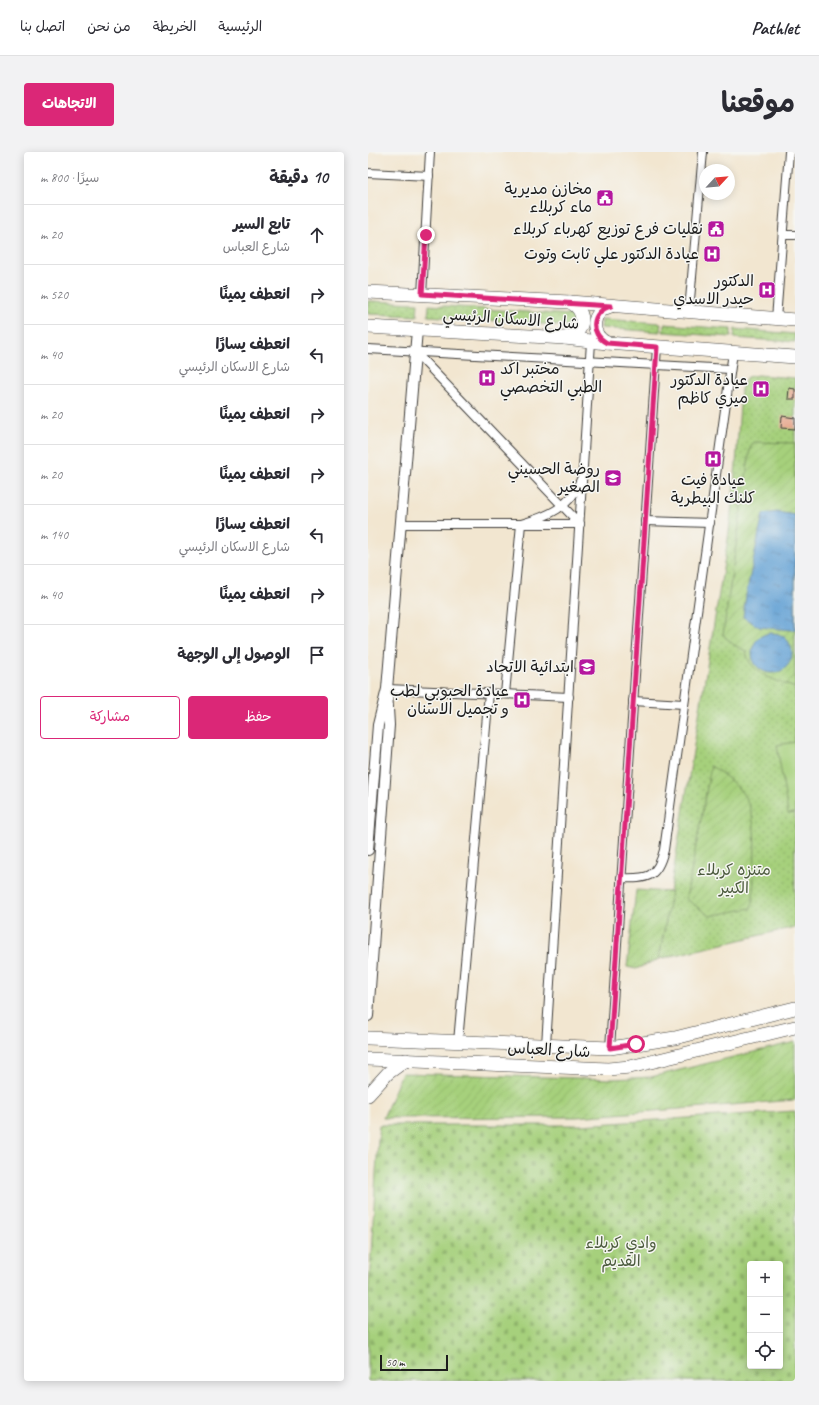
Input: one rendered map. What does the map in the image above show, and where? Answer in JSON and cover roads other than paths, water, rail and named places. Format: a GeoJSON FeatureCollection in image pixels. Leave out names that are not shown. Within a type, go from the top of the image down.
{"type":"FeatureCollection","features":[{"type":"Feature","properties":{"kind":"main road","name":"شارع الاسكان الرئيسي"},"geometry":{"type":"LineString","coordinates":[[368,292],[570,302],[795,320]]}},
{"type":"Feature","properties":{"kind":"main road"},"geometry":{"type":"LineString","coordinates":[[565,338],[576,334],[580,330],[583,320],[579,309],[570,302]]}},
{"type":"Feature","properties":{"kind":"main road"},"geometry":{"type":"LineString","coordinates":[[607,343],[596,333],[594,323],[598,313],[611,306]]}},
{"type":"Feature","properties":{"kind":"main road","name":"شارع الاسكان الرئيسي"},"geometry":{"type":"LineString","coordinates":[[368,327],[565,338],[591,342],[795,357]]}},
{"type":"Feature","properties":{"kind":"main road","name":"شارع العباس"},"geometry":{"type":"LineString","coordinates":[[368,1038],[610,1048],[675,1038],[795,1008]]}},
{"type":"Feature","properties":{"kind":"main road","name":"شارع العباس"},"geometry":{"type":"LineString","coordinates":[[368,1059],[608,1069],[630,1067],[795,1027]]}},
{"type":"Feature","properties":{"kind":"main road"},"geometry":{"type":"LineString","coordinates":[[368,1095],[388,1073],[406,1060]]}},
{"type":"Feature","properties":{"kind":"street"},"geometry":{"type":"LineString","coordinates":[[422,294],[430,152]]}},
{"type":"Feature","properties":{"kind":"street"},"geometry":{"type":"LineString","coordinates":[[689,311],[703,152]]}},
{"type":"Feature","properties":{"kind":"street"},"geometry":{"type":"LineString","coordinates":[[776,319],[783,235],[792,166],[789,152]]}},
{"type":"Feature","properties":{"kind":"street"},"geometry":{"type":"LineString","coordinates":[[368,173],[429,176]]}},
{"type":"Feature","properties":{"kind":"street"},"geometry":{"type":"LineString","coordinates":[[783,235],[795,235]]}},
{"type":"Feature","properties":{"kind":"street"},"geometry":{"type":"LineString","coordinates":[[368,1016],[389,725],[387,689],[417,330]]}},
{"type":"Feature","properties":{"kind":"street"},"geometry":{"type":"LineString","coordinates":[[546,1046],[591,342]]}},
{"type":"Feature","properties":{"kind":"street"},"geometry":{"type":"LineString","coordinates":[[610,1048],[657,347]]}},
{"type":"Feature","properties":{"kind":"street"},"geometry":{"type":"LineString","coordinates":[[368,349],[730,369]]}},
{"type":"Feature","properties":{"kind":"street"},"geometry":{"type":"LineString","coordinates":[[415,352],[580,524]]}},
{"type":"Feature","properties":{"kind":"street"},"geometry":{"type":"LineString","coordinates":[[622,878],[645,878],[654,873],[662,858],[733,352]]}},
{"type":"Feature","properties":{"kind":"street"},"geometry":{"type":"LineString","coordinates":[[521,524],[544,518],[562,506],[574,493],[583,476]]}},
{"type":"Feature","properties":{"kind":"street"},"geometry":{"type":"LineString","coordinates":[[646,521],[710,522]]}},
{"type":"Feature","properties":{"kind":"street"},"geometry":{"type":"LineString","coordinates":[[400,524],[580,524]]}},
{"type":"Feature","properties":{"kind":"street"},"geometry":{"type":"LineString","coordinates":[[505,694],[521,524]]}},
{"type":"Feature","properties":{"kind":"street"},"geometry":{"type":"LineString","coordinates":[[387,689],[569,696]]}},
{"type":"Feature","properties":{"kind":"street"},"geometry":{"type":"LineString","coordinates":[[381,841],[368,843],[378,724],[387,689]]}},
{"type":"Feature","properties":{"kind":"street"},"geometry":{"type":"LineString","coordinates":[[458,1042],[490,693]]}},
{"type":"Feature","properties":{"kind":"street"},"geometry":{"type":"LineString","coordinates":[[633,701],[684,704]]}},
{"type":"Feature","properties":{"kind":"water"},"geometry":{"type":"Polygon","coordinates":[[[777,512],[795,515],[795,629],[792,630],[759,627],[743,617],[746,595],[763,514],[777,512]]]}},
{"type":"Feature","properties":{"kind":"water"},"geometry":{"type":"Polygon","coordinates":[[[768,633],[776,633],[783,636],[789,642],[792,653],[789,664],[783,670],[776,673],[768,673],[761,670],[755,664],[752,657],[752,649],[755,642],[761,636],[768,633]]]}},
{"type":"Feature","properties":{"kind":"place","name":"مخازن مديرية ماء كربلاء"},"geometry":{"type":"Point","coordinates":[605,198]}},
{"type":"Feature","properties":{"kind":"place","name":"نقليات فرع توزيع كهرباء كربلاء"},"geometry":{"type":"Point","coordinates":[716,229]}},
{"type":"Feature","properties":{"kind":"place","name":"عيادة الدكتور علي ثابت وتوت"},"geometry":{"type":"Point","coordinates":[712,254]}},
{"type":"Feature","properties":{"kind":"place","name":"الدكتور حيدر الاسدي"},"geometry":{"type":"Point","coordinates":[767,290]}},
{"type":"Feature","properties":{"kind":"place","name":"مختبر اكد الطبي التخصصي"},"geometry":{"type":"Point","coordinates":[487,378]}},
{"type":"Feature","properties":{"kind":"place","name":"عيادة الدكتور ميري كاظم"},"geometry":{"type":"Point","coordinates":[761,389]}},
{"type":"Feature","properties":{"kind":"place","name":"عيادة فيت كلنك البيطرية"},"geometry":{"type":"Point","coordinates":[713,459]}},
{"type":"Feature","properties":{"kind":"place","name":"روضة الحسيني الصغير"},"geometry":{"type":"Point","coordinates":[613,478]}},
{"type":"Feature","properties":{"kind":"place","name":"ابتدائية الاتحاد"},"geometry":{"type":"Point","coordinates":[587,667]}},
{"type":"Feature","properties":{"kind":"place","name":"عيادة الحبوبي لطب و تجميل الاسنان"},"geometry":{"type":"Point","coordinates":[522,700]}},
{"type":"Feature","properties":{"kind":"park label","name":"متنزه كربلاء الكبير"},"geometry":{"type":"Point","coordinates":[734,879]}},
{"type":"Feature","properties":{"kind":"park label","name":"وادي كربلاء القديم"},"geometry":{"type":"Point","coordinates":[621,1252]}}]}
